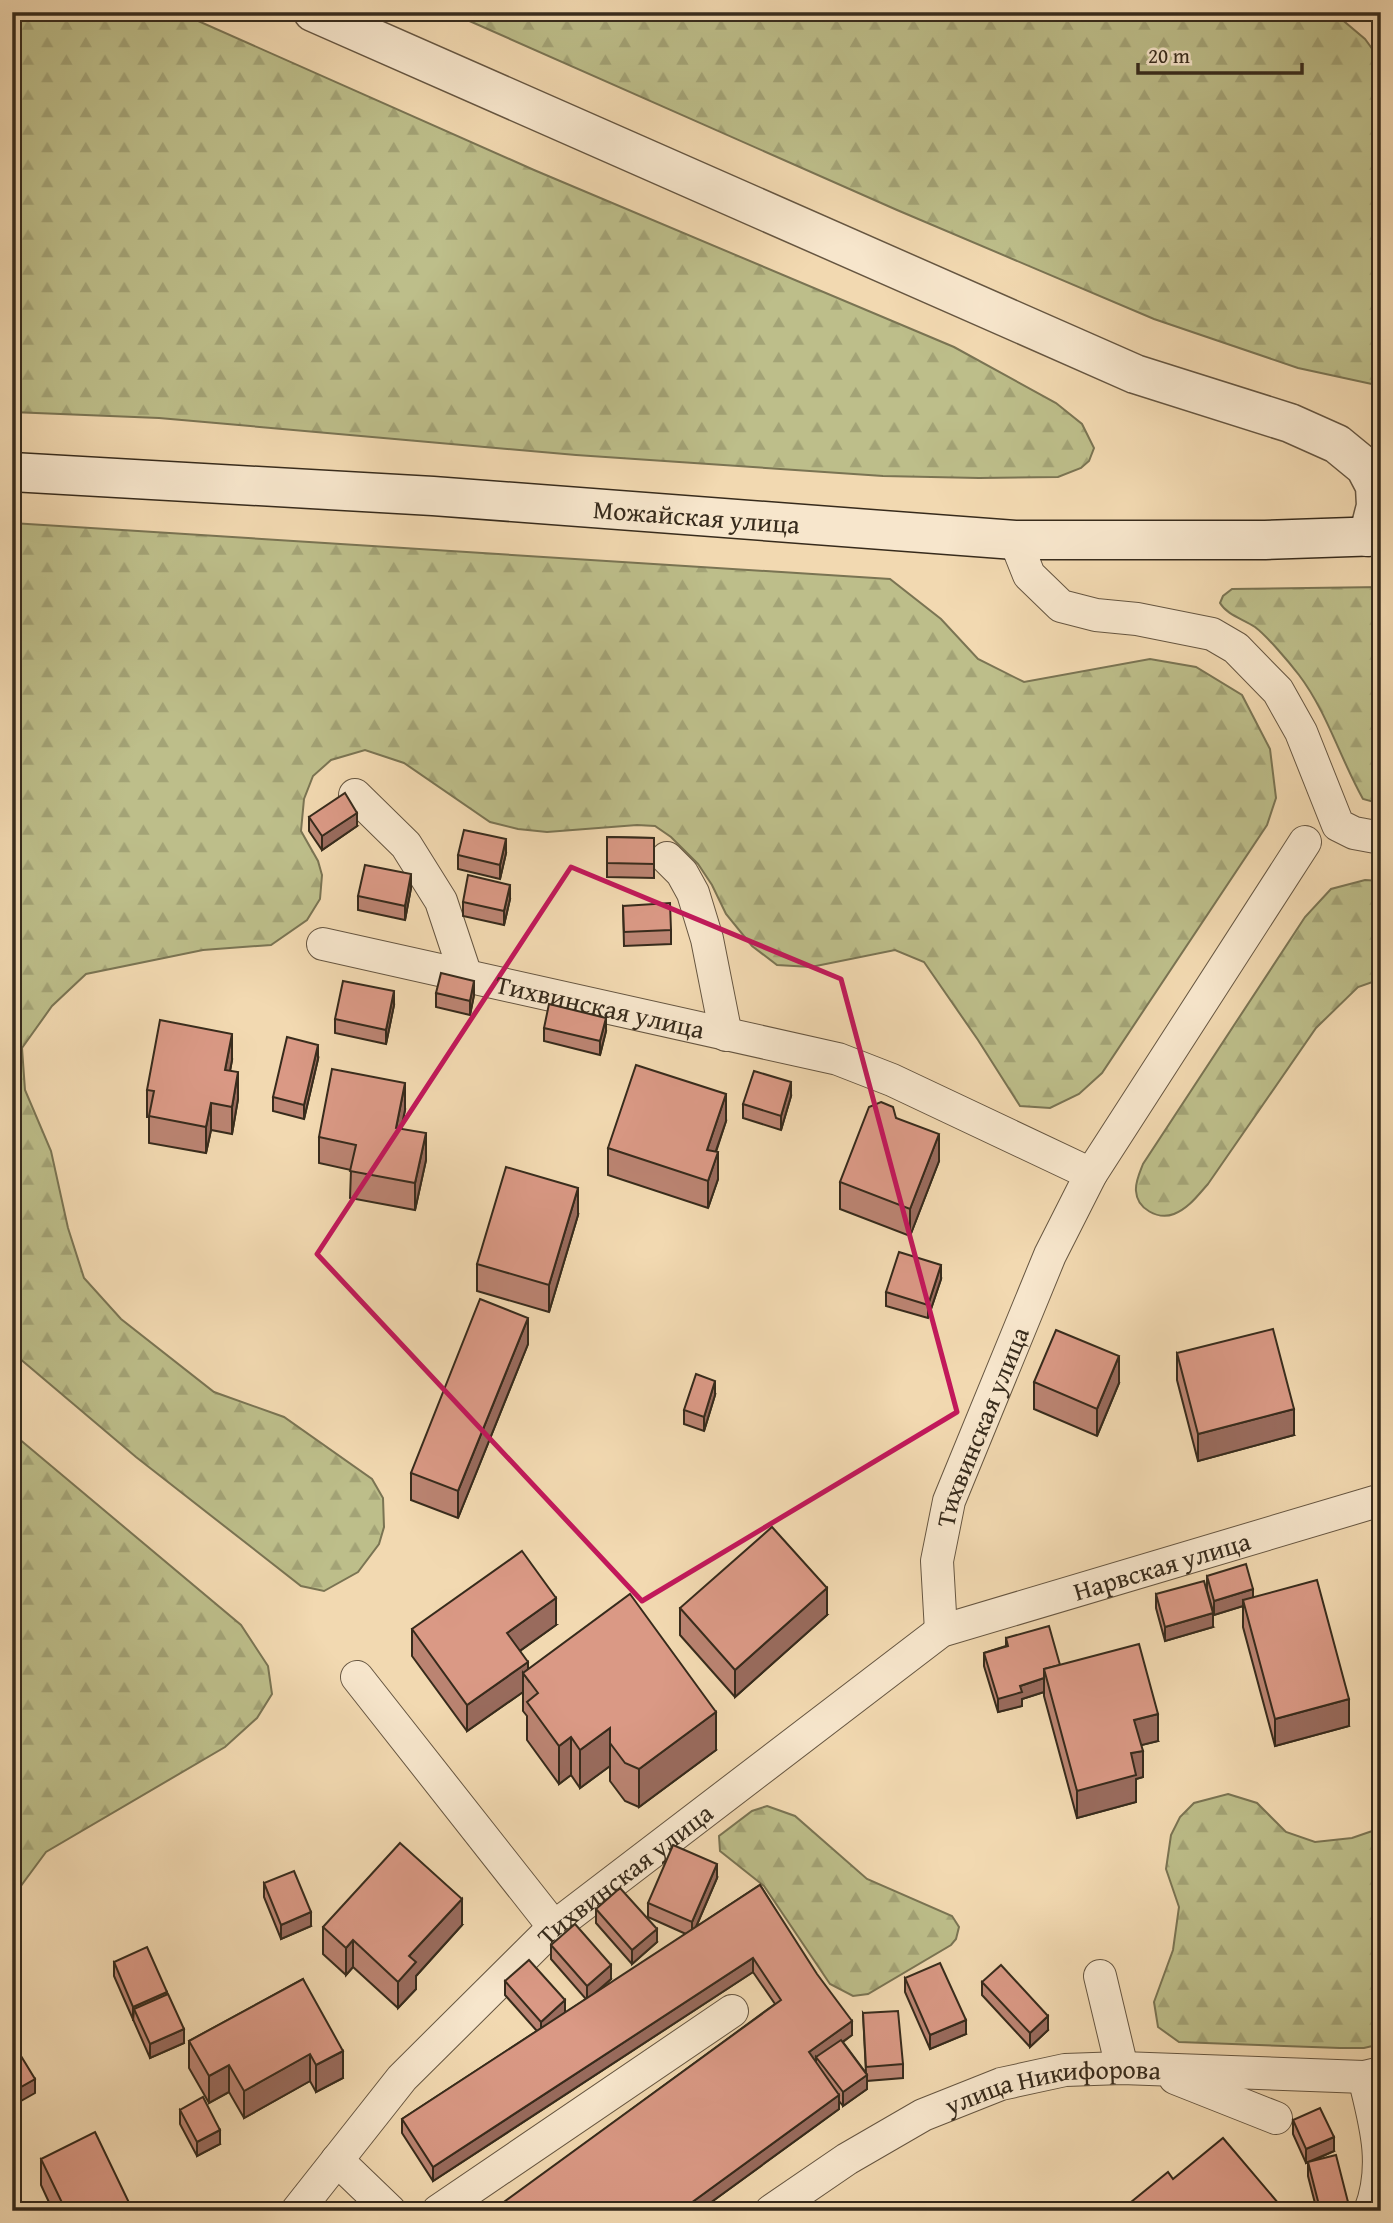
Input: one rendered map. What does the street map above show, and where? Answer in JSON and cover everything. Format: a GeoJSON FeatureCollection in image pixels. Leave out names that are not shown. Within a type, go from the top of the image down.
{"type":"FeatureCollection","features":[{"type":"Feature","properties":{"kind":"main road"},"geometry":{"type":"LineString","coordinates":[[313,12],[1135,374],[1290,423],[1337,443],[1365,467],[1375,486],[1374,537]]}},
{"type":"Feature","properties":{"kind":"main road","name":"Можайская улица"},"geometry":{"type":"LineString","coordinates":[[12,472],[433,496],[1015,540],[1374,537]]}},
{"type":"Feature","properties":{"kind":"lane"},"geometry":{"type":"LineString","coordinates":[[1015,540],[1029,575],[1061,606],[1096,615],[1212,634],[1236,648],[1278,691],[1301,732],[1338,825],[1354,833],[1381,838]]}},
{"type":"Feature","properties":{"kind":"lane"},"geometry":{"type":"LineString","coordinates":[[355,795],[405,845],[441,901],[466,976]]}},
{"type":"Feature","properties":{"kind":"lane"},"geometry":{"type":"LineString","coordinates":[[1091,1174],[1306,842]]}},
{"type":"Feature","properties":{"kind":"lane"},"geometry":{"type":"LineString","coordinates":[[667,858],[682,873],[693,893],[707,939],[726,1035]]}},
{"type":"Feature","properties":{"kind":"lane","name":"Тихвинская улица"},"geometry":{"type":"LineString","coordinates":[[297,2211],[402,2078],[554,1927],[941,1631],[937,1561],[949,1501],[1050,1255],[1091,1174],[892,1080],[838,1059],[323,944]]}},
{"type":"Feature","properties":{"kind":"lane","name":"Нарвская улица"},"geometry":{"type":"LineString","coordinates":[[941,1631],[1381,1500]]}},
{"type":"Feature","properties":{"kind":"lane"},"geometry":{"type":"LineString","coordinates":[[357,1677],[554,1927]]}},
{"type":"Feature","properties":{"kind":"lane"},"geometry":{"type":"LineString","coordinates":[[1100,1976],[1122,2068]]}},
{"type":"Feature","properties":{"kind":"lane"},"geometry":{"type":"LineString","coordinates":[[438,2211],[732,2011]]}},
{"type":"Feature","properties":{"kind":"lane","name":"улица Никифорова"},"geometry":{"type":"LineString","coordinates":[[771,2211],[847,2159],[923,2115],[1001,2084],[1065,2070],[1122,2068],[1373,2075]]}},
{"type":"Feature","properties":{"kind":"lane"},"geometry":{"type":"LineString","coordinates":[[1155,2070],[1276,2118]]}},
{"type":"Feature","properties":{"kind":"lane"},"geometry":{"type":"LineString","coordinates":[[1370,2211],[1376,2197],[1380,2167],[1373,2075]]}},
{"type":"Feature","properties":{"kind":"lane"},"geometry":{"type":"LineString","coordinates":[[337,2160],[390,2211]]}},
{"type":"Feature","properties":{"kind":"highlighted area"},"geometry":{"type":"Polygon","coordinates":[[[571,867],[841,979],[957,1412],[642,1601],[317,1254],[571,867]]]}},
{"type":"Feature","properties":{"kind":"green space"},"geometry":{"type":"Polygon","coordinates":[[[12,12],[178,12],[534,170],[954,347],[1056,403],[1082,424],[1094,448],[1089,461],[1081,468],[1058,477],[883,476],[576,455],[159,418],[12,412],[12,12]]]}},
{"type":"Feature","properties":{"kind":"green space"},"geometry":{"type":"Polygon","coordinates":[[[449,12],[1333,12],[1365,39],[1381,61],[1381,386],[1298,368],[1154,319],[897,210],[449,12]]]}},
{"type":"Feature","properties":{"kind":"green space"},"geometry":{"type":"Polygon","coordinates":[[[12,523],[890,579],[941,619],[978,659],[1024,682],[1150,659],[1196,667],[1242,695],[1270,749],[1276,798],[1267,825],[1102,1073],[1079,1094],[1050,1108],[1020,1106],[924,962],[895,950],[811,967],[777,965],[752,946],[726,914],[698,864],[671,837],[655,826],[547,832],[518,829],[490,822],[404,763],[365,750],[331,760],[313,776],[304,799],[301,831],[318,861],[322,875],[320,899],[307,920],[271,945],[203,950],[86,974],[52,1006],[22,1048],[25,1090],[51,1151],[68,1228],[84,1278],[121,1319],[214,1392],[284,1417],[372,1479],[383,1498],[384,1527],[379,1544],[358,1572],[324,1591],[301,1586],[136,1457],[12,1352],[12,523]]]}},
{"type":"Feature","properties":{"kind":"green space"},"geometry":{"type":"Polygon","coordinates":[[[1381,587],[1381,804],[1363,799],[1318,704],[1295,670],[1260,631],[1231,614],[1220,603],[1223,596],[1232,589],[1381,587]]]}},
{"type":"Feature","properties":{"kind":"green space"},"geometry":{"type":"Polygon","coordinates":[[[1365,880],[1381,881],[1381,979],[1358,987],[1316,1028],[1208,1184],[1193,1201],[1174,1214],[1149,1212],[1140,1203],[1136,1191],[1143,1164],[1305,917],[1331,889],[1365,880]]]}},
{"type":"Feature","properties":{"kind":"green space"},"geometry":{"type":"Polygon","coordinates":[[[12,1433],[241,1625],[268,1666],[272,1694],[257,1718],[225,1747],[46,1852],[12,1898],[12,1433]]]}},
{"type":"Feature","properties":{"kind":"green space"},"geometry":{"type":"Polygon","coordinates":[[[1228,1794],[1257,1803],[1286,1832],[1315,1842],[1352,1838],[1381,1828],[1381,2044],[1364,2048],[1340,2048],[1179,2042],[1158,2027],[1154,2002],[1173,1950],[1179,1907],[1166,1869],[1171,1835],[1180,1817],[1194,1803],[1228,1794]]]}},
{"type":"Feature","properties":{"kind":"green space"},"geometry":{"type":"Polygon","coordinates":[[[767,1806],[795,1816],[867,1879],[952,1916],[959,1927],[956,1939],[951,1945],[868,1994],[853,1996],[830,1984],[764,1886],[720,1851],[719,1836],[752,1811],[767,1806]]]}},
{"type":"Feature","properties":{"kind":"building"},"geometry":{"type":"Polygon","coordinates":[[[345,793],[357,813],[322,836],[309,817],[345,793]]]}},
{"type":"Feature","properties":{"kind":"building"},"geometry":{"type":"Polygon","coordinates":[[[464,830],[506,839],[500,865],[458,855],[464,830]]]}},
{"type":"Feature","properties":{"kind":"building"},"geometry":{"type":"Polygon","coordinates":[[[607,837],[654,838],[654,864],[607,863],[607,837]]]}},
{"type":"Feature","properties":{"kind":"building"},"geometry":{"type":"Polygon","coordinates":[[[365,865],[411,874],[405,906],[358,896],[365,865]]]}},
{"type":"Feature","properties":{"kind":"building"},"geometry":{"type":"Polygon","coordinates":[[[468,875],[510,885],[504,911],[463,902],[468,875]]]}},
{"type":"Feature","properties":{"kind":"building"},"geometry":{"type":"Polygon","coordinates":[[[670,903],[671,930],[624,932],[623,906],[670,903]]]}},
{"type":"Feature","properties":{"kind":"building"},"geometry":{"type":"Polygon","coordinates":[[[441,973],[474,981],[470,1001],[436,993],[441,973]]]}},
{"type":"Feature","properties":{"kind":"building"},"geometry":{"type":"Polygon","coordinates":[[[343,981],[394,991],[386,1030],[335,1019],[343,981]]]}},
{"type":"Feature","properties":{"kind":"building"},"geometry":{"type":"Polygon","coordinates":[[[549,1004],[606,1018],[600,1041],[544,1028],[549,1004]]]}},
{"type":"Feature","properties":{"kind":"building"},"geometry":{"type":"Polygon","coordinates":[[[160,1020],[232,1034],[225,1070],[238,1072],[232,1107],[211,1103],[206,1127],[149,1116],[154,1091],[147,1090],[160,1020]]]}},
{"type":"Feature","properties":{"kind":"building"},"geometry":{"type":"Polygon","coordinates":[[[287,1037],[318,1045],[304,1105],[273,1097],[287,1037]]]}},
{"type":"Feature","properties":{"kind":"building"},"geometry":{"type":"Polygon","coordinates":[[[636,1065],[726,1094],[707,1150],[718,1152],[708,1181],[608,1148],[636,1065]]]}},
{"type":"Feature","properties":{"kind":"building"},"geometry":{"type":"Polygon","coordinates":[[[332,1069],[405,1083],[396,1128],[426,1133],[415,1183],[350,1171],[356,1145],[319,1137],[332,1069]]]}},
{"type":"Feature","properties":{"kind":"building"},"geometry":{"type":"Polygon","coordinates":[[[754,1071],[791,1082],[781,1116],[743,1104],[754,1071]]]}},
{"type":"Feature","properties":{"kind":"building"},"geometry":{"type":"Polygon","coordinates":[[[881,1102],[893,1107],[896,1118],[939,1134],[910,1209],[840,1182],[869,1107],[881,1102]]]}},
{"type":"Feature","properties":{"kind":"building"},"geometry":{"type":"Polygon","coordinates":[[[506,1167],[578,1188],[549,1285],[477,1264],[506,1167]]]}},
{"type":"Feature","properties":{"kind":"building"},"geometry":{"type":"Polygon","coordinates":[[[899,1252],[941,1265],[928,1305],[886,1292],[899,1252]]]}},
{"type":"Feature","properties":{"kind":"building"},"geometry":{"type":"Polygon","coordinates":[[[480,1299],[528,1318],[458,1491],[411,1473],[480,1299]]]}},
{"type":"Feature","properties":{"kind":"building"},"geometry":{"type":"Polygon","coordinates":[[[1273,1329],[1294,1409],[1198,1434],[1177,1353],[1273,1329]]]}},
{"type":"Feature","properties":{"kind":"building"},"geometry":{"type":"Polygon","coordinates":[[[1056,1330],[1119,1356],[1097,1409],[1034,1382],[1056,1330]]]}},
{"type":"Feature","properties":{"kind":"building"},"geometry":{"type":"Polygon","coordinates":[[[696,1374],[715,1381],[704,1417],[684,1410],[696,1374]]]}},
{"type":"Feature","properties":{"kind":"building"},"geometry":{"type":"Polygon","coordinates":[[[772,1527],[827,1588],[735,1670],[680,1608],[772,1527]]]}},
{"type":"Feature","properties":{"kind":"building"},"geometry":{"type":"Polygon","coordinates":[[[522,1551],[556,1598],[507,1633],[528,1662],[467,1705],[412,1629],[522,1551]]]}},
{"type":"Feature","properties":{"kind":"building"},"geometry":{"type":"Polygon","coordinates":[[[1246,1564],[1253,1589],[1214,1601],[1207,1576],[1246,1564]]]}},
{"type":"Feature","properties":{"kind":"building"},"geometry":{"type":"Polygon","coordinates":[[[1317,1580],[1349,1699],[1275,1719],[1243,1600],[1317,1580]]]}},
{"type":"Feature","properties":{"kind":"building"},"geometry":{"type":"Polygon","coordinates":[[[1204,1581],[1213,1613],[1165,1627],[1156,1594],[1204,1581]]]}},
{"type":"Feature","properties":{"kind":"building"},"geometry":{"type":"Polygon","coordinates":[[[630,1594],[716,1712],[639,1769],[625,1763],[610,1743],[610,1728],[580,1750],[571,1737],[559,1746],[527,1702],[538,1693],[523,1673],[630,1594]]]}},
{"type":"Feature","properties":{"kind":"building"},"geometry":{"type":"Polygon","coordinates":[[[1049,1626],[1060,1665],[1044,1669],[1044,1678],[1020,1686],[1022,1692],[998,1699],[984,1653],[1008,1646],[1006,1638],[1049,1626]]]}},
{"type":"Feature","properties":{"kind":"building"},"geometry":{"type":"Polygon","coordinates":[[[1139,1644],[1158,1714],[1134,1720],[1143,1751],[1131,1753],[1136,1775],[1077,1791],[1044,1669],[1139,1644]]]}},
{"type":"Feature","properties":{"kind":"building"},"geometry":{"type":"Polygon","coordinates":[[[400,1843],[462,1899],[409,1956],[416,1962],[398,1982],[353,1940],[346,1948],[323,1927],[400,1843]]]}},
{"type":"Feature","properties":{"kind":"building"},"geometry":{"type":"Polygon","coordinates":[[[673,1845],[717,1864],[692,1922],[648,1903],[673,1845]]]}},
{"type":"Feature","properties":{"kind":"building"},"geometry":{"type":"Polygon","coordinates":[[[294,1871],[311,1912],[281,1925],[264,1883],[294,1871]]]}},
{"type":"Feature","properties":{"kind":"building"},"geometry":{"type":"Polygon","coordinates":[[[760,1885],[817,1974],[852,2021],[809,2052],[839,2095],[680,2211],[493,2210],[781,2000],[753,1958],[433,2167],[402,2119],[760,1885]]]}},
{"type":"Feature","properties":{"kind":"building"},"geometry":{"type":"Polygon","coordinates":[[[620,1888],[657,1929],[632,1950],[596,1909],[620,1888]]]}},
{"type":"Feature","properties":{"kind":"building"},"geometry":{"type":"Polygon","coordinates":[[[575,1924],[611,1965],[587,1986],[551,1945],[575,1924]]]}},
{"type":"Feature","properties":{"kind":"building"},"geometry":{"type":"Polygon","coordinates":[[[147,1947],[167,1992],[133,2007],[114,1962],[147,1947]]]}},
{"type":"Feature","properties":{"kind":"building"},"geometry":{"type":"Polygon","coordinates":[[[529,1960],[565,2000],[541,2022],[505,1981],[529,1960]]]}},
{"type":"Feature","properties":{"kind":"building"},"geometry":{"type":"Polygon","coordinates":[[[940,1963],[966,2020],[930,2035],[905,1978],[940,1963]]]}},
{"type":"Feature","properties":{"kind":"building"},"geometry":{"type":"Polygon","coordinates":[[[1001,1965],[1048,2016],[1030,2033],[982,1982],[1001,1965]]]}},
{"type":"Feature","properties":{"kind":"building"},"geometry":{"type":"Polygon","coordinates":[[[303,1979],[343,2051],[316,2065],[310,2054],[244,2091],[229,2065],[209,2076],[189,2041],[303,1979]]]}},
{"type":"Feature","properties":{"kind":"building"},"geometry":{"type":"Polygon","coordinates":[[[168,1994],[184,2029],[150,2044],[134,2009],[168,1994]]]}},
{"type":"Feature","properties":{"kind":"building"},"geometry":{"type":"Polygon","coordinates":[[[898,2011],[903,2064],[866,2067],[863,2013],[898,2011]]]}},
{"type":"Feature","properties":{"kind":"building"},"geometry":{"type":"Polygon","coordinates":[[[841,2040],[867,2075],[843,2092],[816,2057],[841,2040]]]}},
{"type":"Feature","properties":{"kind":"building"},"geometry":{"type":"Polygon","coordinates":[[[21,2056],[35,2079],[12,2092],[12,2062],[21,2056]]]}},
{"type":"Feature","properties":{"kind":"building"},"geometry":{"type":"Polygon","coordinates":[[[203,2097],[220,2130],[197,2142],[180,2110],[203,2097]]]}},
{"type":"Feature","properties":{"kind":"building"},"geometry":{"type":"Polygon","coordinates":[[[1320,2108],[1334,2137],[1306,2149],[1293,2120],[1320,2108]]]}},
{"type":"Feature","properties":{"kind":"building"},"geometry":{"type":"Polygon","coordinates":[[[95,2132],[133,2211],[66,2211],[41,2159],[95,2132]]]}},
{"type":"Feature","properties":{"kind":"building"},"geometry":{"type":"Polygon","coordinates":[[[1223,2138],[1279,2204],[1270,2211],[1120,2211],[1168,2172],[1173,2179],[1223,2138]]]}},
{"type":"Feature","properties":{"kind":"building"},"geometry":{"type":"Polygon","coordinates":[[[1336,2155],[1348,2202],[1320,2209],[1308,2162],[1336,2155]]]}}]}
